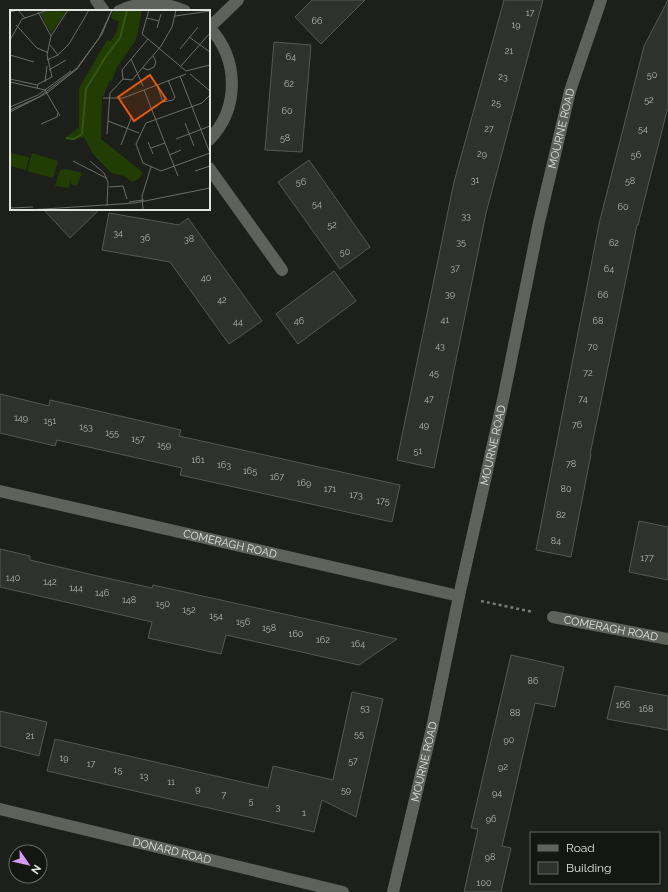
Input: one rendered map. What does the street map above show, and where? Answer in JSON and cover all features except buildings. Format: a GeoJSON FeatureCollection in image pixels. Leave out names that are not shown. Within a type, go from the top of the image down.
{"type":"FeatureCollection","features":[{"type":"Feature","properties":{"kind":"street"},"geometry":{"type":"LineString","coordinates":[[96,0],[103,10]]}},
{"type":"Feature","properties":{"kind":"street"},"geometry":{"type":"LineString","coordinates":[[210,26],[238,0]]}},
{"type":"Feature","properties":{"kind":"street","name":"MOURNE ROAD"},"geometry":{"type":"LineString","coordinates":[[393,892],[432,728],[459,596],[504,395],[539,222],[573,84],[601,0]]}},
{"type":"Feature","properties":{"kind":"street"},"geometry":{"type":"LineString","coordinates":[[121,10],[143,4],[155,4],[183,10]]}},
{"type":"Feature","properties":{"kind":"street"},"geometry":{"type":"LineString","coordinates":[[210,28],[221,42],[228,57],[232,80],[232,92],[228,110],[221,125],[210,139]]}},
{"type":"Feature","properties":{"kind":"street"},"geometry":{"type":"LineString","coordinates":[[210,169],[282,270]]}},
{"type":"Feature","properties":{"kind":"street","name":"COMERAGH ROAD"},"geometry":{"type":"LineString","coordinates":[[0,491],[459,596]]}},
{"type":"Feature","properties":{"kind":"street","name":"COMERAGH ROAD"},"geometry":{"type":"LineString","coordinates":[[553,616],[668,639]]}},
{"type":"Feature","properties":{"kind":"street","name":"DONARD ROAD"},"geometry":{"type":"LineString","coordinates":[[0,809],[343,892]]}},
{"type":"Feature","properties":{"kind":"path"},"geometry":{"type":"LineString","coordinates":[[459,596],[553,616]]}}]}
